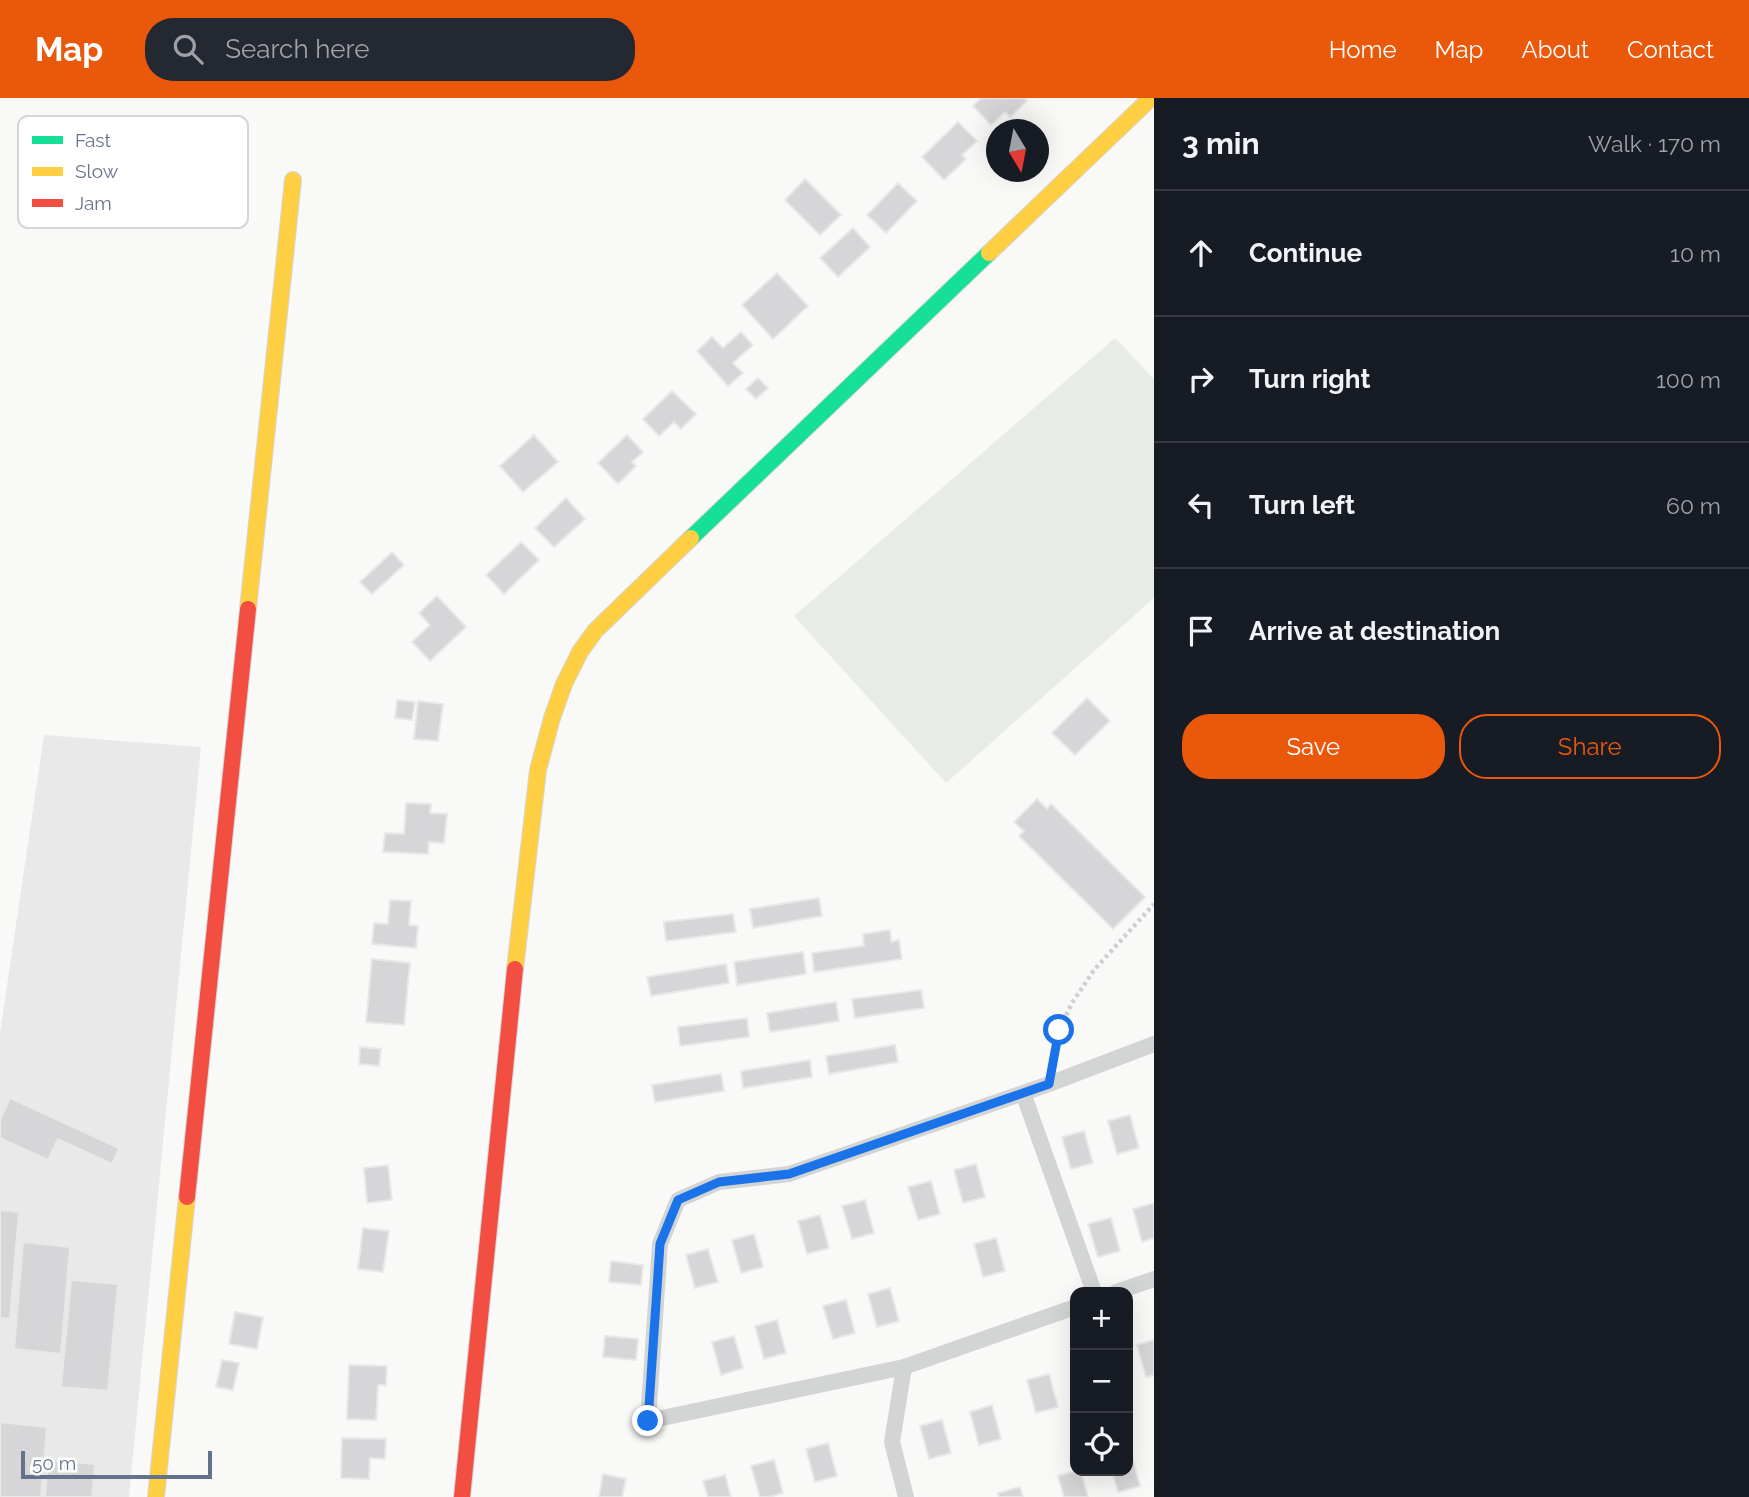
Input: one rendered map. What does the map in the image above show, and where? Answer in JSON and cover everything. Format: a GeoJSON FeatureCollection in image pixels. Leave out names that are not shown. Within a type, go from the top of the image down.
{"type":"FeatureCollection","features":[{"type":"Feature","properties":{"kind":"street"},"geometry":{"type":"LineString","coordinates":[[462,1497],[509,1026],[538,770],[547,732],[574,664],[590,637],[613,613],[1151,98]]}},
{"type":"Feature","properties":{"kind":"street"},"geometry":{"type":"LineString","coordinates":[[156,1497],[293,180]]}},
{"type":"Feature","properties":{"kind":"lane"},"geometry":{"type":"LineString","coordinates":[[1070,1309],[904,1367],[648,1421],[660,1244],[678,1200],[719,1182],[789,1174],[1049,1084],[1154,1044]]}},
{"type":"Feature","properties":{"kind":"lane"},"geometry":{"type":"LineString","coordinates":[[1023,1093],[1092,1287]]}},
{"type":"Feature","properties":{"kind":"lane"},"geometry":{"type":"LineString","coordinates":[[1131,1287],[1154,1279]]}},
{"type":"Feature","properties":{"kind":"lane"},"geometry":{"type":"LineString","coordinates":[[904,1367],[891,1442],[906,1497]]}},
{"type":"Feature","properties":{"kind":"path"},"geometry":{"type":"LineString","coordinates":[[1049,1084],[1059,1030],[1072,1003],[1094,970],[1154,904]]}},
{"type":"Feature","properties":{"kind":"shaded area"},"geometry":{"type":"Polygon","coordinates":[[[1115,338],[1154,379],[1154,598],[946,783],[794,616],[1115,338]]]}},
{"type":"Feature","properties":{"kind":"shaded area"},"geometry":{"type":"Polygon","coordinates":[[[44,735],[201,747],[129,1497],[0,1497],[0,1033],[44,735]]]}},
{"type":"Feature","properties":{"kind":"building"},"geometry":{"type":"Polygon","coordinates":[[[981,98],[1024,98],[1027,101],[1010,117],[1005,112],[997,119],[986,120],[973,106],[981,98]]]}},
{"type":"Feature","properties":{"kind":"building"},"geometry":{"type":"Polygon","coordinates":[[[958,122],[977,141],[962,155],[966,159],[944,180],[922,157],[958,122]]]}},
{"type":"Feature","properties":{"kind":"building"},"geometry":{"type":"Polygon","coordinates":[[[805,179],[841,215],[820,235],[785,200],[805,179]]]}},
{"type":"Feature","properties":{"kind":"building"},"geometry":{"type":"Polygon","coordinates":[[[898,183],[917,201],[886,233],[867,215],[898,183]]]}},
{"type":"Feature","properties":{"kind":"building"},"geometry":{"type":"Polygon","coordinates":[[[853,228],[870,247],[838,277],[820,258],[853,228]]]}},
{"type":"Feature","properties":{"kind":"building"},"geometry":{"type":"Polygon","coordinates":[[[777,273],[808,306],[773,339],[742,305],[777,273]]]}},
{"type":"Feature","properties":{"kind":"building"},"geometry":{"type":"Polygon","coordinates":[[[741,332],[753,345],[733,363],[743,373],[728,386],[697,351],[712,337],[723,348],[741,332]]]}},
{"type":"Feature","properties":{"kind":"building"},"geometry":{"type":"Polygon","coordinates":[[[758,378],[768,388],[756,399],[746,389],[758,378]]]}},
{"type":"Feature","properties":{"kind":"building"},"geometry":{"type":"Polygon","coordinates":[[[672,391],[696,414],[681,429],[674,422],[659,436],[643,419],[672,391]]]}},
{"type":"Feature","properties":{"kind":"building"},"geometry":{"type":"Polygon","coordinates":[[[534,435],[558,462],[523,492],[500,466],[534,435]]]}},
{"type":"Feature","properties":{"kind":"building"},"geometry":{"type":"Polygon","coordinates":[[[627,435],[643,452],[632,462],[636,466],[618,484],[598,463],[627,435]]]}},
{"type":"Feature","properties":{"kind":"building"},"geometry":{"type":"Polygon","coordinates":[[[566,498],[585,519],[554,547],[535,528],[566,498]]]}},
{"type":"Feature","properties":{"kind":"building"},"geometry":{"type":"Polygon","coordinates":[[[521,542],[539,560],[504,594],[486,575],[521,542]]]}},
{"type":"Feature","properties":{"kind":"building"},"geometry":{"type":"Polygon","coordinates":[[[392,552],[404,565],[372,594],[360,582],[392,552]]]}},
{"type":"Feature","properties":{"kind":"building"},"geometry":{"type":"Polygon","coordinates":[[[437,596],[466,627],[430,661],[412,642],[430,625],[419,613],[437,596]]]}},
{"type":"Feature","properties":{"kind":"building"},"geometry":{"type":"Polygon","coordinates":[[[1087,698],[1110,721],[1075,755],[1052,733],[1087,698]]]}},
{"type":"Feature","properties":{"kind":"building"},"geometry":{"type":"Polygon","coordinates":[[[397,700],[415,702],[412,720],[395,718],[397,700]]]}},
{"type":"Feature","properties":{"kind":"building"},"geometry":{"type":"Polygon","coordinates":[[[418,701],[443,704],[438,741],[414,739],[418,701]]]}},
{"type":"Feature","properties":{"kind":"building"},"geometry":{"type":"Polygon","coordinates":[[[1037,799],[1047,809],[1051,804],[1145,897],[1113,929],[1019,836],[1024,831],[1014,822],[1037,799]]]}},
{"type":"Feature","properties":{"kind":"building"},"geometry":{"type":"Polygon","coordinates":[[[406,803],[431,804],[430,813],[447,814],[444,843],[429,842],[428,854],[383,852],[385,833],[404,834],[406,803]]]}},
{"type":"Feature","properties":{"kind":"building"},"geometry":{"type":"Polygon","coordinates":[[[819,898],[822,916],[753,928],[750,909],[819,898]]]}},
{"type":"Feature","properties":{"kind":"building"},"geometry":{"type":"Polygon","coordinates":[[[390,900],[411,901],[409,925],[418,926],[416,948],[372,944],[374,923],[388,924],[390,900]]]}},
{"type":"Feature","properties":{"kind":"building"},"geometry":{"type":"Polygon","coordinates":[[[733,914],[736,932],[666,941],[664,922],[733,914]]]}},
{"type":"Feature","properties":{"kind":"building"},"geometry":{"type":"Polygon","coordinates":[[[890,930],[891,942],[899,940],[902,959],[814,972],[812,953],[864,946],[863,934],[890,930]]]}},
{"type":"Feature","properties":{"kind":"building"},"geometry":{"type":"Polygon","coordinates":[[[803,952],[806,974],[737,985],[734,962],[803,952]]]}},
{"type":"Feature","properties":{"kind":"building"},"geometry":{"type":"Polygon","coordinates":[[[372,959],[410,963],[404,1025],[366,1022],[372,959]]]}},
{"type":"Feature","properties":{"kind":"building"},"geometry":{"type":"Polygon","coordinates":[[[726,964],[729,983],[651,996],[647,977],[726,964]]]}},
{"type":"Feature","properties":{"kind":"building"},"geometry":{"type":"Polygon","coordinates":[[[921,990],[924,1008],[855,1018],[852,999],[921,990]]]}},
{"type":"Feature","properties":{"kind":"building"},"geometry":{"type":"Polygon","coordinates":[[[836,1002],[839,1021],[770,1032],[767,1013],[836,1002]]]}},
{"type":"Feature","properties":{"kind":"building"},"geometry":{"type":"Polygon","coordinates":[[[747,1018],[749,1037],[680,1046],[678,1027],[747,1018]]]}},
{"type":"Feature","properties":{"kind":"building"},"geometry":{"type":"Polygon","coordinates":[[[895,1045],[898,1062],[829,1074],[826,1056],[895,1045]]]}},
{"type":"Feature","properties":{"kind":"building"},"geometry":{"type":"Polygon","coordinates":[[[360,1047],[381,1049],[379,1066],[359,1064],[360,1047]]]}},
{"type":"Feature","properties":{"kind":"building"},"geometry":{"type":"Polygon","coordinates":[[[810,1060],[812,1077],[743,1088],[741,1071],[810,1060]]]}},
{"type":"Feature","properties":{"kind":"building"},"geometry":{"type":"Polygon","coordinates":[[[721,1074],[724,1091],[655,1102],[652,1085],[721,1074]]]}},
{"type":"Feature","properties":{"kind":"building"},"geometry":{"type":"Polygon","coordinates":[[[10,1098],[119,1148],[112,1164],[58,1139],[48,1160],[0,1138],[0,1120],[10,1098]]]}},
{"type":"Feature","properties":{"kind":"building"},"geometry":{"type":"Polygon","coordinates":[[[1130,1115],[1139,1148],[1117,1154],[1108,1121],[1130,1115]]]}},
{"type":"Feature","properties":{"kind":"building"},"geometry":{"type":"Polygon","coordinates":[[[1084,1131],[1093,1163],[1071,1169],[1062,1137],[1084,1131]]]}},
{"type":"Feature","properties":{"kind":"building"},"geometry":{"type":"Polygon","coordinates":[[[976,1164],[985,1197],[963,1203],[954,1170],[976,1164]]]}},
{"type":"Feature","properties":{"kind":"building"},"geometry":{"type":"Polygon","coordinates":[[[388,1165],[392,1200],[367,1203],[364,1168],[388,1165]]]}},
{"type":"Feature","properties":{"kind":"building"},"geometry":{"type":"Polygon","coordinates":[[[931,1181],[940,1214],[918,1220],[908,1187],[931,1181]]]}},
{"type":"Feature","properties":{"kind":"building"},"geometry":{"type":"Polygon","coordinates":[[[865,1200],[874,1233],[852,1239],[842,1206],[865,1200]]]}},
{"type":"Feature","properties":{"kind":"building"},"geometry":{"type":"Polygon","coordinates":[[[1154,1203],[1154,1238],[1142,1242],[1133,1209],[1154,1203]]]}},
{"type":"Feature","properties":{"kind":"building"},"geometry":{"type":"Polygon","coordinates":[[[0,1210],[19,1212],[10,1319],[0,1318],[0,1210]]]}},
{"type":"Feature","properties":{"kind":"building"},"geometry":{"type":"Polygon","coordinates":[[[820,1215],[829,1248],[807,1254],[798,1221],[820,1215]]]}},
{"type":"Feature","properties":{"kind":"building"},"geometry":{"type":"Polygon","coordinates":[[[1111,1218],[1120,1251],[1098,1257],[1088,1224],[1111,1218]]]}},
{"type":"Feature","properties":{"kind":"building"},"geometry":{"type":"Polygon","coordinates":[[[363,1228],[389,1231],[383,1272],[358,1269],[363,1228]]]}},
{"type":"Feature","properties":{"kind":"building"},"geometry":{"type":"Polygon","coordinates":[[[754,1234],[763,1267],[741,1273],[732,1240],[754,1234]]]}},
{"type":"Feature","properties":{"kind":"building"},"geometry":{"type":"Polygon","coordinates":[[[996,1238],[1005,1271],[983,1277],[974,1244],[996,1238]]]}},
{"type":"Feature","properties":{"kind":"building"},"geometry":{"type":"Polygon","coordinates":[[[23,1242],[70,1247],[61,1354],[14,1349],[23,1242]]]}},
{"type":"Feature","properties":{"kind":"building"},"geometry":{"type":"Polygon","coordinates":[[[708,1249],[718,1282],[695,1288],[686,1255],[708,1249]]]}},
{"type":"Feature","properties":{"kind":"building"},"geometry":{"type":"Polygon","coordinates":[[[611,1261],[643,1265],[641,1285],[609,1282],[611,1261]]]}},
{"type":"Feature","properties":{"kind":"building"},"geometry":{"type":"Polygon","coordinates":[[[71,1280],[118,1284],[108,1391],[61,1387],[71,1280]]]}},
{"type":"Feature","properties":{"kind":"building"},"geometry":{"type":"Polygon","coordinates":[[[890,1288],[899,1321],[877,1327],[868,1294],[890,1288]]]}},
{"type":"Feature","properties":{"kind":"building"},"geometry":{"type":"Polygon","coordinates":[[[846,1300],[855,1333],[833,1339],[823,1306],[846,1300]]]}},
{"type":"Feature","properties":{"kind":"building"},"geometry":{"type":"Polygon","coordinates":[[[235,1312],[263,1317],[257,1349],[229,1344],[235,1312]]]}},
{"type":"Feature","properties":{"kind":"building"},"geometry":{"type":"Polygon","coordinates":[[[777,1320],[786,1353],[764,1359],[755,1326],[777,1320]]]}},
{"type":"Feature","properties":{"kind":"building"},"geometry":{"type":"Polygon","coordinates":[[[605,1336],[638,1339],[636,1360],[603,1357],[605,1336]]]}},
{"type":"Feature","properties":{"kind":"building"},"geometry":{"type":"Polygon","coordinates":[[[734,1336],[743,1368],[721,1375],[712,1342],[734,1336]]]}},
{"type":"Feature","properties":{"kind":"building"},"geometry":{"type":"Polygon","coordinates":[[[1154,1340],[1154,1375],[1146,1377],[1137,1345],[1154,1340]]]}},
{"type":"Feature","properties":{"kind":"building"},"geometry":{"type":"Polygon","coordinates":[[[222,1360],[239,1363],[233,1390],[216,1387],[222,1360]]]}},
{"type":"Feature","properties":{"kind":"building"},"geometry":{"type":"Polygon","coordinates":[[[349,1365],[387,1366],[386,1385],[378,1385],[376,1420],[347,1419],[349,1365]]]}},
{"type":"Feature","properties":{"kind":"building"},"geometry":{"type":"Polygon","coordinates":[[[1049,1374],[1058,1407],[1036,1413],[1027,1380],[1049,1374]]]}},
{"type":"Feature","properties":{"kind":"building"},"geometry":{"type":"Polygon","coordinates":[[[992,1405],[1001,1439],[979,1445],[970,1412],[992,1405]]]}},
{"type":"Feature","properties":{"kind":"building"},"geometry":{"type":"Polygon","coordinates":[[[942,1420],[951,1453],[929,1459],[920,1426],[942,1420]]]}},
{"type":"Feature","properties":{"kind":"building"},"geometry":{"type":"Polygon","coordinates":[[[0,1422],[47,1427],[41,1497],[0,1497],[0,1422]]]}},
{"type":"Feature","properties":{"kind":"building"},"geometry":{"type":"Polygon","coordinates":[[[342,1438],[386,1439],[385,1459],[370,1458],[369,1479],[341,1478],[342,1438]]]}},
{"type":"Feature","properties":{"kind":"building"},"geometry":{"type":"Polygon","coordinates":[[[828,1443],[837,1476],[815,1482],[806,1449],[828,1443]]]}},
{"type":"Feature","properties":{"kind":"building"},"geometry":{"type":"Polygon","coordinates":[[[48,1460],[95,1464],[92,1497],[45,1497],[48,1460]]]}},
{"type":"Feature","properties":{"kind":"building"},"geometry":{"type":"Polygon","coordinates":[[[774,1460],[783,1493],[760,1497],[751,1466],[774,1460]]]}},
{"type":"Feature","properties":{"kind":"building"},"geometry":{"type":"Polygon","coordinates":[[[1133,1460],[1140,1486],[1118,1492],[1113,1476],[1133,1476],[1133,1460]]]}},
{"type":"Feature","properties":{"kind":"building"},"geometry":{"type":"Polygon","coordinates":[[[1070,1472],[1070,1476],[1082,1476],[1088,1497],[1064,1497],[1058,1476],[1070,1472]]]}},
{"type":"Feature","properties":{"kind":"building"},"geometry":{"type":"Polygon","coordinates":[[[603,1474],[626,1479],[622,1497],[599,1497],[603,1474]]]}},
{"type":"Feature","properties":{"kind":"building"},"geometry":{"type":"Polygon","coordinates":[[[725,1475],[731,1497],[708,1497],[703,1481],[725,1475]]]}},
{"type":"Feature","properties":{"kind":"building"},"geometry":{"type":"Polygon","coordinates":[[[1020,1487],[1023,1497],[999,1497],[998,1493],[1020,1487]]]}},
{"type":"Feature","properties":{"kind":"traffic: fast"},"geometry":{"type":"LineString","coordinates":[[691,538],[989,253]]}},
{"type":"Feature","properties":{"kind":"traffic: slow"},"geometry":{"type":"LineString","coordinates":[[989,253],[1151,98]]}},
{"type":"Feature","properties":{"kind":"traffic: slow"},"geometry":{"type":"LineString","coordinates":[[248,609],[293,180]]}},
{"type":"Feature","properties":{"kind":"traffic: slow"},"geometry":{"type":"LineString","coordinates":[[515,969],[538,770],[564,684],[580,652],[595,631],[691,538]]}},
{"type":"Feature","properties":{"kind":"traffic: slow"},"geometry":{"type":"LineString","coordinates":[[156,1497],[187,1197]]}},
{"type":"Feature","properties":{"kind":"traffic: jam"},"geometry":{"type":"LineString","coordinates":[[187,1197],[248,609]]}},
{"type":"Feature","properties":{"kind":"traffic: jam"},"geometry":{"type":"LineString","coordinates":[[462,1497],[515,969]]}},
{"type":"Feature","properties":{"kind":"route"},"geometry":{"type":"LineString","coordinates":[[648,1421],[660,1244],[678,1200],[719,1182],[789,1174],[1049,1084],[1059,1030]]}}]}
